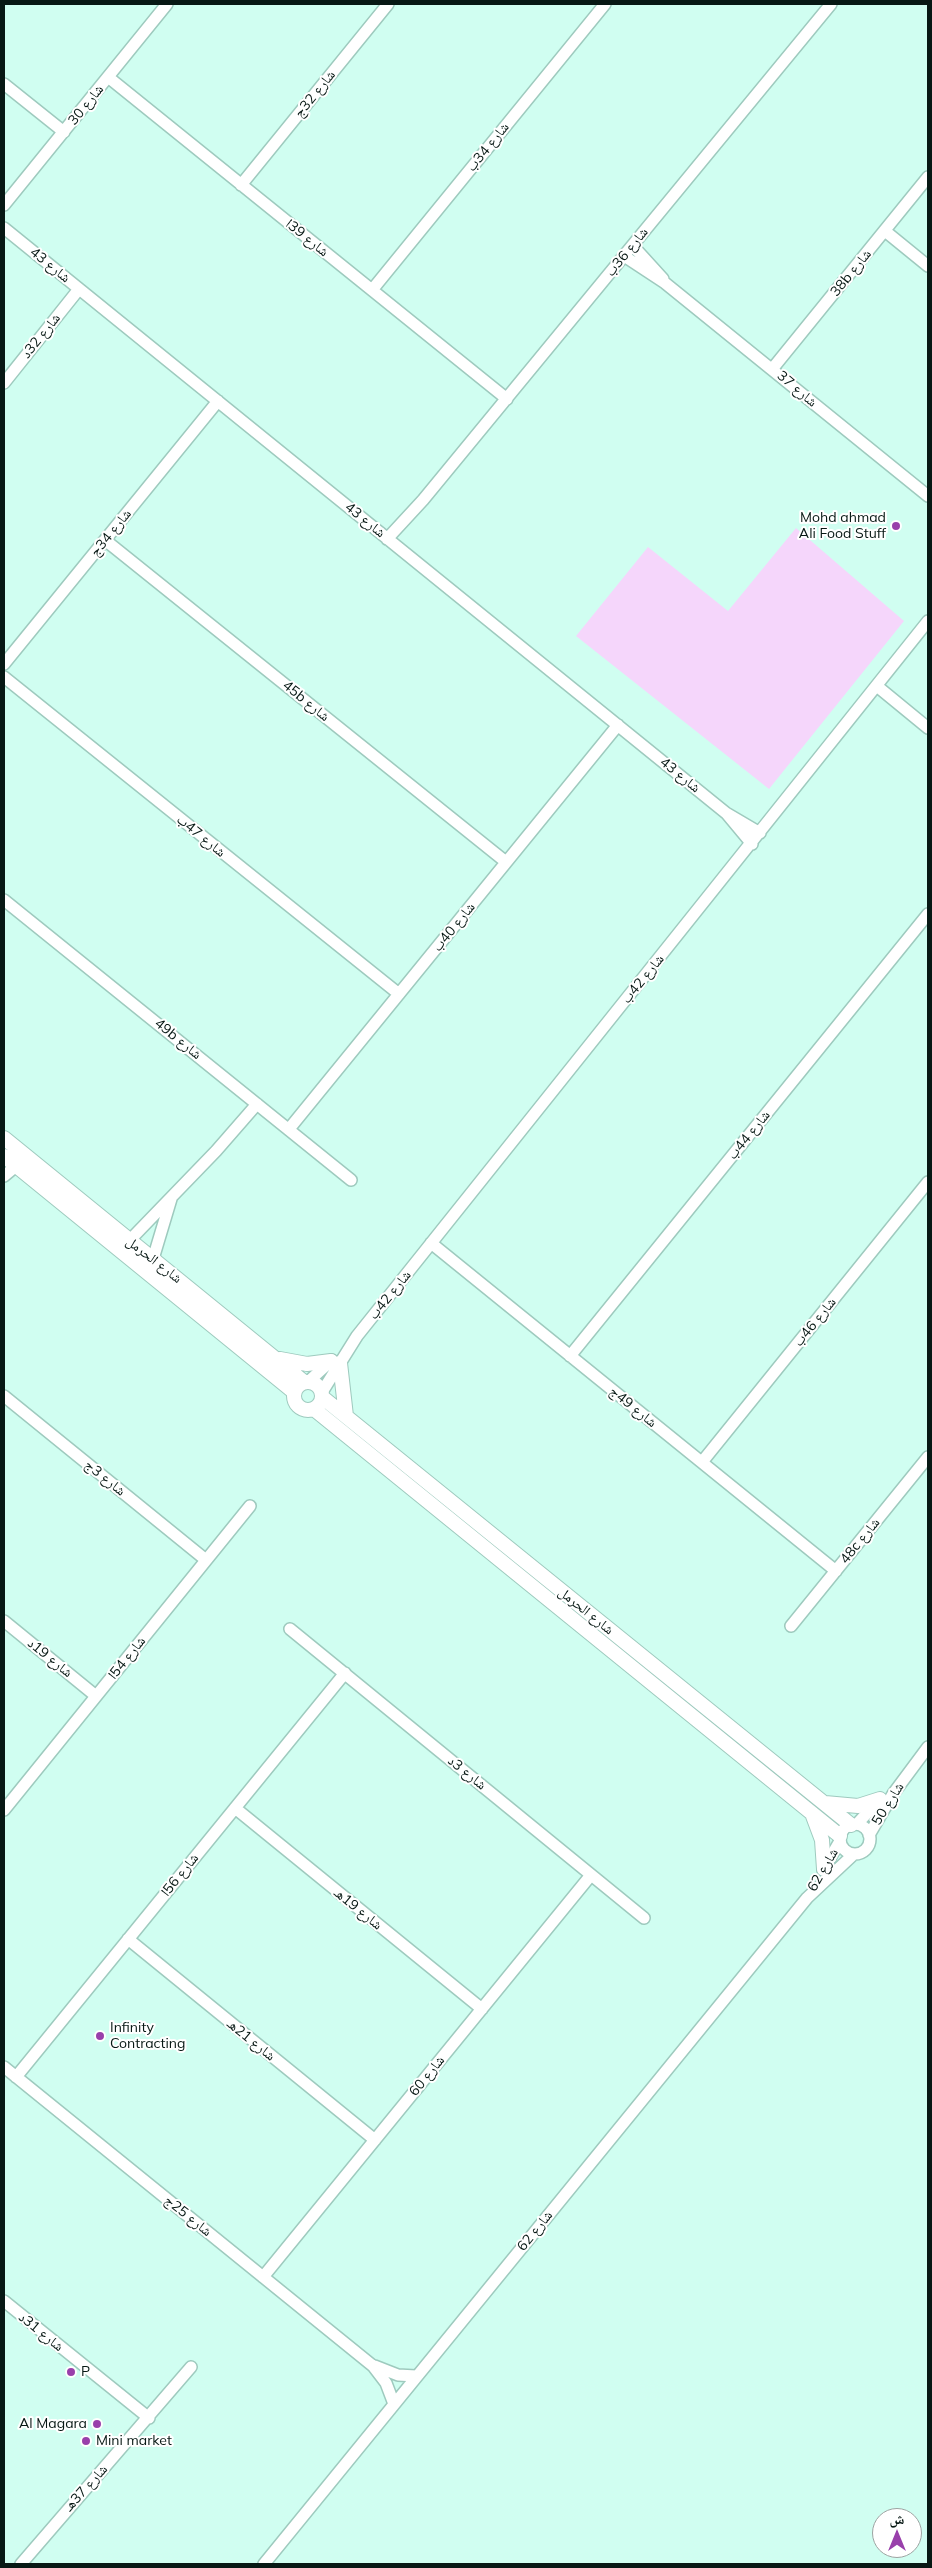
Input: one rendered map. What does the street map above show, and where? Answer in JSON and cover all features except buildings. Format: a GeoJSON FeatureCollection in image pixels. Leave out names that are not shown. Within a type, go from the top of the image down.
{"type":"FeatureCollection","features":[{"type":"Feature","properties":{"kind":"street","name":"شارع 30"},"geometry":{"type":"LineString","coordinates":[[4,205],[167,4]]}},
{"type":"Feature","properties":{"kind":"street","name":"شارع 32ج"},"geometry":{"type":"LineString","coordinates":[[241,185],[388,4]]}},
{"type":"Feature","properties":{"kind":"street","name":"شارع 34ب"},"geometry":{"type":"LineString","coordinates":[[372,290],[605,4]]}},
{"type":"Feature","properties":{"kind":"street","name":"شارع 36ب"},"geometry":{"type":"LineString","coordinates":[[390,541],[416,516],[423,500],[832,4]]}},
{"type":"Feature","properties":{"kind":"street","name":"شارع 39ا"},"geometry":{"type":"LineString","coordinates":[[108,77],[507,399]]}},
{"type":"Feature","properties":{"kind":"street"},"geometry":{"type":"LineString","coordinates":[[4,84],[64,132]]}},
{"type":"Feature","properties":{"kind":"street","name":"38b شارع"},"geometry":{"type":"LineString","coordinates":[[773,368],[928,177]]}},
{"type":"Feature","properties":{"kind":"street","name":"شارع 43"},"geometry":{"type":"LineString","coordinates":[[4,228],[726,813],[760,833]]}},
{"type":"Feature","properties":{"kind":"street"},"geometry":{"type":"LineString","coordinates":[[885,231],[928,266]]}},
{"type":"Feature","properties":{"kind":"street","name":"شارع 37"},"geometry":{"type":"LineString","coordinates":[[633,246],[665,283]]}},
{"type":"Feature","properties":{"kind":"street","name":"شارع 37"},"geometry":{"type":"LineString","coordinates":[[624,256],[665,283],[773,368],[928,496]]}},
{"type":"Feature","properties":{"kind":"street","name":"شارع 32د"},"geometry":{"type":"LineString","coordinates":[[4,383],[79,289]]}},
{"type":"Feature","properties":{"kind":"street","name":"شارع 34ج"},"geometry":{"type":"LineString","coordinates":[[4,664],[218,402]]}},
{"type":"Feature","properties":{"kind":"street","name":"45b شارع"},"geometry":{"type":"LineString","coordinates":[[106,540],[506,862]]}},
{"type":"Feature","properties":{"kind":"street","name":"شارع 42ب"},"geometry":{"type":"LineString","coordinates":[[322,1395],[336,1362],[752,844],[928,621]]}},
{"type":"Feature","properties":{"kind":"street","name":"شارع 47ب"},"geometry":{"type":"LineString","coordinates":[[4,677],[399,994]]}},
{"type":"Feature","properties":{"kind":"street"},"geometry":{"type":"LineString","coordinates":[[878,686],[928,728]]}},
{"type":"Feature","properties":{"kind":"street","name":"شارع 40ب"},"geometry":{"type":"LineString","coordinates":[[289,1129],[618,725]]}},
{"type":"Feature","properties":{"kind":"street","name":"شارع 43"},"geometry":{"type":"LineString","coordinates":[[726,813],[752,844]]}},
{"type":"Feature","properties":{"kind":"street","name":"49b شارع"},"geometry":{"type":"LineString","coordinates":[[4,900],[351,1180]]}},
{"type":"Feature","properties":{"kind":"street","name":"شارع 44ب"},"geometry":{"type":"LineString","coordinates":[[570,1356],[928,914]]}},
{"type":"Feature","properties":{"kind":"street"},"geometry":{"type":"LineString","coordinates":[[129,1241],[216,1151],[257,1104]]}},
{"type":"Feature","properties":{"kind":"street","name":"شارع الحرمل"},"geometry":{"type":"LineString","coordinates":[[4,1138],[129,1241],[306,1382]]}},
{"type":"Feature","properties":{"kind":"street","name":"شارع الحرمل"},"geometry":{"type":"LineString","coordinates":[[4,1156],[294,1392]]}},
{"type":"Feature","properties":{"kind":"street"},"geometry":{"type":"LineString","coordinates":[[4,1176],[16,1166]]}},
{"type":"Feature","properties":{"kind":"street","name":"شارع 46ب"},"geometry":{"type":"LineString","coordinates":[[702,1462],[928,1182]]}},
{"type":"Feature","properties":{"kind":"street"},"geometry":{"type":"LineString","coordinates":[[153,1259],[172,1195]]}},
{"type":"Feature","properties":{"kind":"street","name":"شارع 49ج"},"geometry":{"type":"LineString","coordinates":[[431,1243],[836,1571]]}},
{"type":"Feature","properties":{"kind":"street"},"geometry":{"type":"LineString","coordinates":[[274,1357],[296,1363],[336,1362],[346,1416]]}},
{"type":"Feature","properties":{"kind":"street","name":"شارع 42ب"},"geometry":{"type":"LineString","coordinates":[[306,1382],[336,1362]]}},
{"type":"Feature","properties":{"kind":"street"},"geometry":{"type":"LineString","coordinates":[[306,1382],[317,1385],[322,1395],[320,1404],[314,1409],[304,1410],[298,1407],[294,1398],[294,1392],[298,1386],[306,1382]]}},
{"type":"Feature","properties":{"kind":"street","name":"شارع الحرمل"},"geometry":{"type":"LineString","coordinates":[[322,1395],[824,1803],[854,1825]]}},
{"type":"Feature","properties":{"kind":"street","name":"شارع 3ج"},"geometry":{"type":"LineString","coordinates":[[4,1396],[206,1560]]}},
{"type":"Feature","properties":{"kind":"street","name":"شارع الحرمل"},"geometry":{"type":"LineString","coordinates":[[314,1409],[811,1813],[840,1839]]}},
{"type":"Feature","properties":{"kind":"street","name":"48c شارع"},"geometry":{"type":"LineString","coordinates":[[791,1626],[928,1457]]}},
{"type":"Feature","properties":{"kind":"street","name":"شارع 54ا"},"geometry":{"type":"LineString","coordinates":[[4,1810],[250,1506]]}},
{"type":"Feature","properties":{"kind":"street","name":"شارع 19د"},"geometry":{"type":"LineString","coordinates":[[4,1621],[96,1696]]}},
{"type":"Feature","properties":{"kind":"street","name":"شارع 3د"},"geometry":{"type":"LineString","coordinates":[[290,1629],[644,1918]]}},
{"type":"Feature","properties":{"kind":"street","name":"شارع 56ا"},"geometry":{"type":"LineString","coordinates":[[16,2077],[345,1672]]}},
{"type":"Feature","properties":{"kind":"street","name":"شارع 50"},"geometry":{"type":"LineString","coordinates":[[854,1825],[906,1774],[928,1747]]}},
{"type":"Feature","properties":{"kind":"street","name":"شارع 50"},"geometry":{"type":"LineString","coordinates":[[869,1835],[906,1774]]}},
{"type":"Feature","properties":{"kind":"street"},"geometry":{"type":"LineString","coordinates":[[824,1803],[858,1806],[880,1799]]}},
{"type":"Feature","properties":{"kind":"street","name":"شارع 19هـ"},"geometry":{"type":"LineString","coordinates":[[235,1808],[482,2009]]}},
{"type":"Feature","properties":{"kind":"street"},"geometry":{"type":"LineString","coordinates":[[811,1813],[822,1840],[824,1869]]}},
{"type":"Feature","properties":{"kind":"street"},"geometry":{"type":"LineString","coordinates":[[854,1825],[863,1827],[869,1835],[869,1843],[865,1850],[854,1854],[846,1851],[840,1839],[845,1828],[854,1825]]}},
{"type":"Feature","properties":{"kind":"street","name":"شارع 62"},"geometry":{"type":"LineString","coordinates":[[807,1898],[840,1839]]}},
{"type":"Feature","properties":{"kind":"street","name":"شارع 62"},"geometry":{"type":"LineString","coordinates":[[264,2564],[807,1898],[854,1854]]}},
{"type":"Feature","properties":{"kind":"street","name":"شارع 60"},"geometry":{"type":"LineString","coordinates":[[263,2277],[591,1875]]}},
{"type":"Feature","properties":{"kind":"street","name":"شارع 21هـ"},"geometry":{"type":"LineString","coordinates":[[128,1939],[375,2140]]}},
{"type":"Feature","properties":{"kind":"street","name":"شارع 25ج"},"geometry":{"type":"LineString","coordinates":[[4,2067],[373,2366],[386,2383],[394,2404]]}},
{"type":"Feature","properties":{"kind":"street","name":"شارع 31د"},"geometry":{"type":"LineString","coordinates":[[6,2307],[149,2418]]}},
{"type":"Feature","properties":{"kind":"street","name":"شارع 25ج"},"geometry":{"type":"LineString","coordinates":[[373,2366],[390,2373],[416,2376]]}},
{"type":"Feature","properties":{"kind":"street","name":"شارع 37هـ"},"geometry":{"type":"LineString","coordinates":[[21,2564],[59,2518],[149,2418],[191,2367]]}},
{"type":"Feature","properties":{"kind":"shaded area"},"geometry":{"type":"Polygon","coordinates":[[[796,528],[904,621],[769,789],[576,636],[648,547],[728,611],[796,528]]]}},
{"type":"Feature","properties":{"kind":"place","name":"Mohd ahmad Ali Food Stuff"},"geometry":{"type":"Point","coordinates":[896,526]}},
{"type":"Feature","properties":{"kind":"place","name":"Infinity Contracting"},"geometry":{"type":"Point","coordinates":[100,2036]}},
{"type":"Feature","properties":{"kind":"place","name":"P"},"geometry":{"type":"Point","coordinates":[71,2372]}},
{"type":"Feature","properties":{"kind":"place","name":"Al Magara"},"geometry":{"type":"Point","coordinates":[97,2424]}},
{"type":"Feature","properties":{"kind":"place","name":"Mini market"},"geometry":{"type":"Point","coordinates":[86,2441]}}]}
